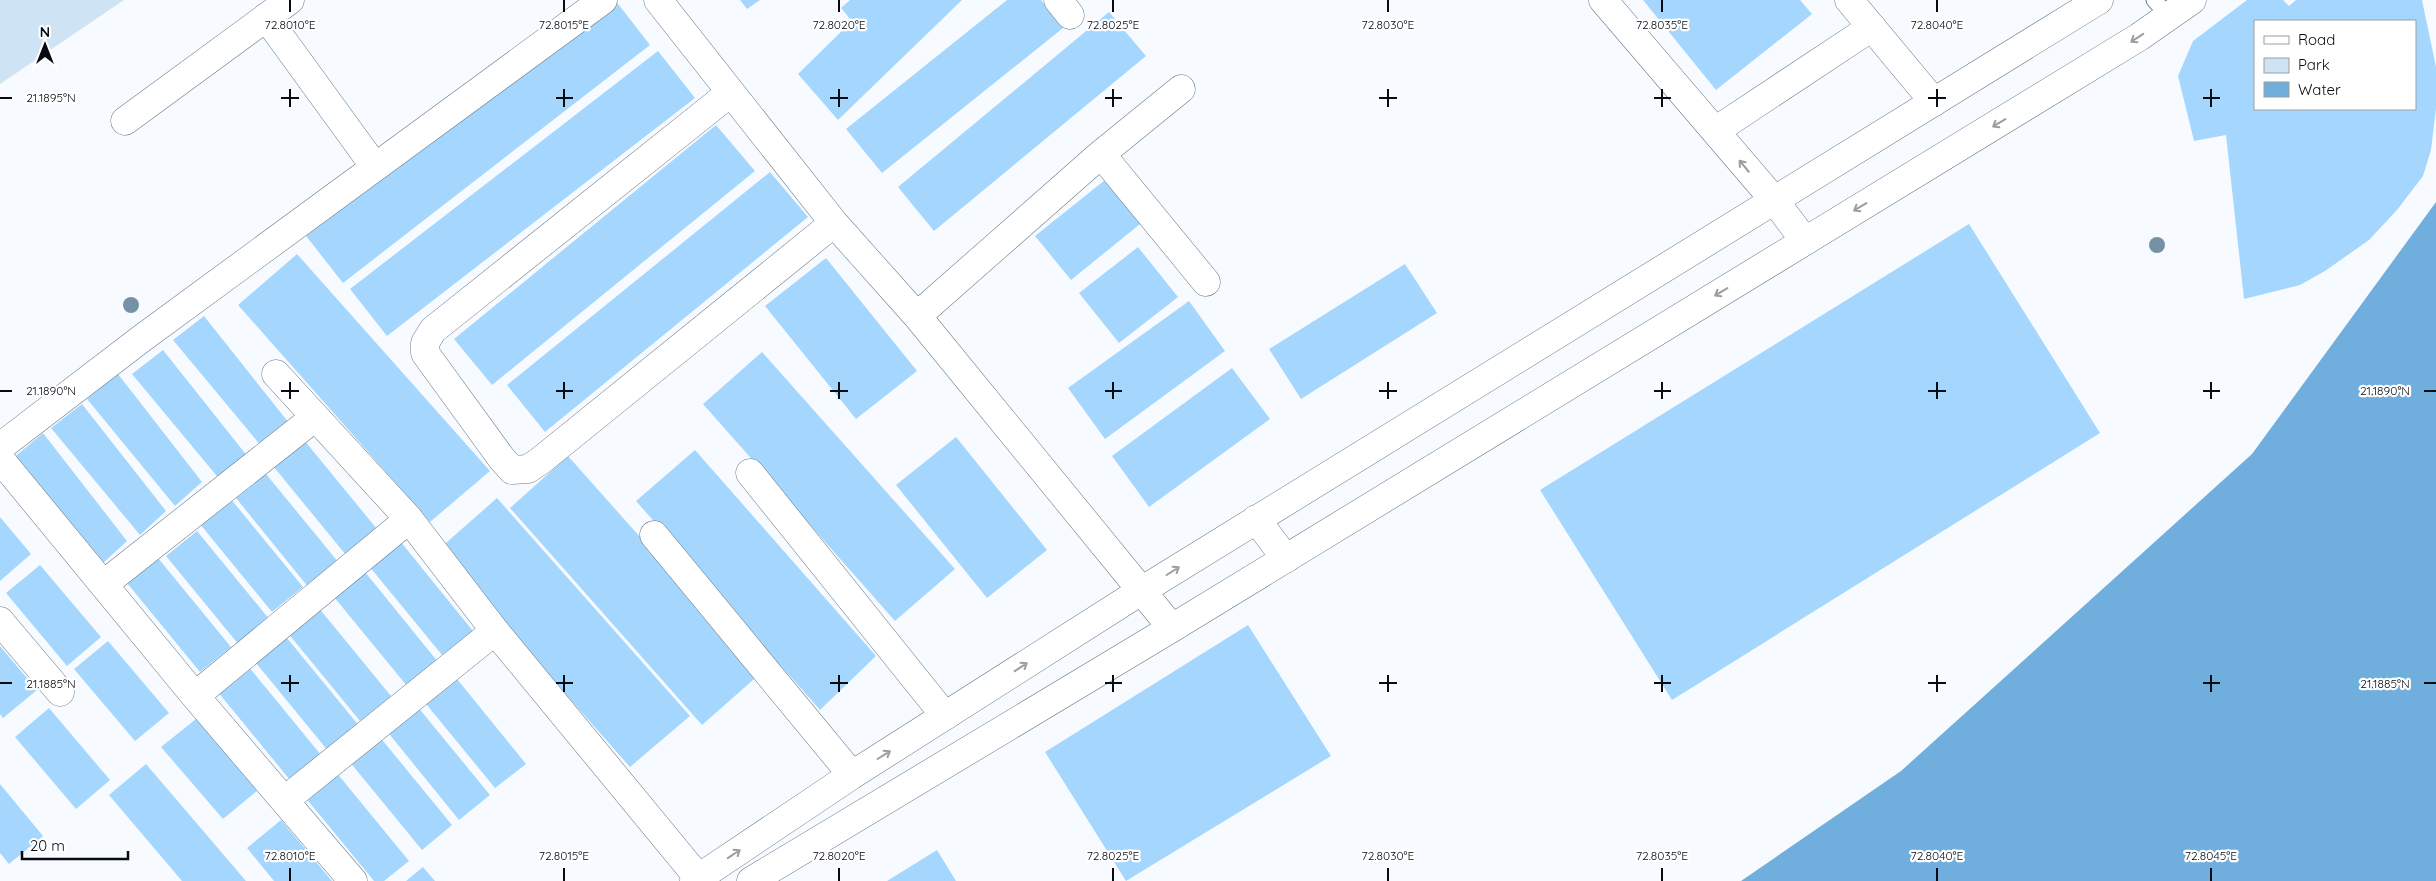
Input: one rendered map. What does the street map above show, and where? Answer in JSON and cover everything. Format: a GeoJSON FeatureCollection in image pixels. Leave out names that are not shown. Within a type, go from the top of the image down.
{"type":"FeatureCollection","features":[{"type":"Feature","properties":{"kind":"street"},"geometry":{"type":"LineString","coordinates":[[125,121],[290,0]]}},
{"type":"Feature","properties":{"kind":"street"},"geometry":{"type":"LineString","coordinates":[[353,881],[195,696],[104,584],[2,443],[141,338],[603,0]]}},
{"type":"Feature","properties":{"kind":"street"},"geometry":{"type":"LineString","coordinates":[[658,0],[834,223],[917,316],[1172,628]]}},
{"type":"Feature","properties":{"kind":"street"},"geometry":{"type":"LineString","coordinates":[[1603,0],[1774,200],[1805,241]]}},
{"type":"Feature","properties":{"kind":"street"},"geometry":{"type":"LineString","coordinates":[[1849,0],[1934,102]]}},
{"type":"Feature","properties":{"kind":"street"},"geometry":{"type":"LineString","coordinates":[[276,374],[314,418],[409,519],[495,631],[698,880],[852,775],[1141,591],[2099,0]]}},
{"type":"Feature","properties":{"kind":"street"},"geometry":{"type":"LineString","coordinates":[[750,881],[1286,559],[2130,42],[2162,8],[2192,0]]}},
{"type":"Feature","properties":{"kind":"street"},"geometry":{"type":"LineString","coordinates":[[266,17],[375,167]]}},
{"type":"Feature","properties":{"kind":"street"},"geometry":{"type":"LineString","coordinates":[[1715,131],[1872,27]]}},
{"type":"Feature","properties":{"kind":"street"},"geometry":{"type":"LineString","coordinates":[[917,316],[1101,154],[1181,89]]}},
{"type":"Feature","properties":{"kind":"street"},"geometry":{"type":"LineString","coordinates":[[730,93],[433,330],[425,343],[425,353],[502,458],[512,470],[528,469],[540,462],[834,223]]}},
{"type":"Feature","properties":{"kind":"street"},"geometry":{"type":"LineString","coordinates":[[1101,154],[1206,282]]}},
{"type":"Feature","properties":{"kind":"street"},"geometry":{"type":"LineString","coordinates":[[104,584],[314,418]]}},
{"type":"Feature","properties":{"kind":"street"},"geometry":{"type":"LineString","coordinates":[[750,473],[945,716]]}},
{"type":"Feature","properties":{"kind":"street"},"geometry":{"type":"LineString","coordinates":[[195,696],[409,519]]}},
{"type":"Feature","properties":{"kind":"street"},"geometry":{"type":"LineString","coordinates":[[1256,519],[1286,559]]}},
{"type":"Feature","properties":{"kind":"street"},"geometry":{"type":"LineString","coordinates":[[654,535],[852,775]]}},
{"type":"Feature","properties":{"kind":"street"},"geometry":{"type":"LineString","coordinates":[[0,620],[60,692]]}},
{"type":"Feature","properties":{"kind":"street"},"geometry":{"type":"LineString","coordinates":[[285,800],[495,631]]}},
{"type":"Feature","properties":{"kind":"green space"},"geometry":{"type":"Polygon","coordinates":[[[0,0],[124,0],[0,84],[0,0]]]}},
{"type":"Feature","properties":{"kind":"water"},"geometry":{"type":"Polygon","coordinates":[[[2436,202],[2436,881],[1741,881],[1901,771],[2252,454],[2436,202]]]}},
{"type":"Feature","properties":{"kind":"building"},"geometry":{"type":"Polygon","coordinates":[[[611,0],[615,0],[650,45],[343,283],[306,236],[611,0]]]}},
{"type":"Feature","properties":{"kind":"building"},"geometry":{"type":"Polygon","coordinates":[[[740,0],[760,0],[747,9],[740,0]]]}},
{"type":"Feature","properties":{"kind":"building"},"geometry":{"type":"Polygon","coordinates":[[[850,0],[962,0],[838,120],[798,74],[852,21],[841,8],[850,0]]]}},
{"type":"Feature","properties":{"kind":"building"},"geometry":{"type":"Polygon","coordinates":[[[1007,0],[1041,0],[1063,28],[882,173],[846,129],[1007,0]]]}},
{"type":"Feature","properties":{"kind":"building"},"geometry":{"type":"Polygon","coordinates":[[[1643,0],[1800,0],[1812,14],[1716,90],[1643,0]]]}},
{"type":"Feature","properties":{"kind":"building"},"geometry":{"type":"Polygon","coordinates":[[[2247,0],[2283,0],[2289,6],[2296,0],[2422,0],[2436,67],[2436,109],[2431,150],[2423,176],[2397,210],[2369,240],[2325,271],[2300,285],[2244,299],[2226,135],[2194,141],[2178,76],[2193,41],[2247,0]]]}},
{"type":"Feature","properties":{"kind":"building"},"geometry":{"type":"Polygon","coordinates":[[[1109,12],[1146,56],[934,231],[898,187],[1109,12]]]}},
{"type":"Feature","properties":{"kind":"building"},"geometry":{"type":"Polygon","coordinates":[[[658,51],[695,98],[387,336],[350,289],[658,51]]]}},
{"type":"Feature","properties":{"kind":"building"},"geometry":{"type":"Polygon","coordinates":[[[716,125],[755,171],[492,385],[454,339],[716,125]]]}},
{"type":"Feature","properties":{"kind":"building"},"geometry":{"type":"Polygon","coordinates":[[[770,172],[808,217],[545,432],[507,385],[770,172]]]}},
{"type":"Feature","properties":{"kind":"building"},"geometry":{"type":"Polygon","coordinates":[[[1110,176],[1145,220],[1071,280],[1035,236],[1110,176]]]}},
{"type":"Feature","properties":{"kind":"building"},"geometry":{"type":"Polygon","coordinates":[[[1969,224],[2100,433],[1672,700],[1540,490],[1969,224]]]}},
{"type":"Feature","properties":{"kind":"building"},"geometry":{"type":"Polygon","coordinates":[[[1138,247],[1178,297],[1119,343],[1079,293],[1138,247]]]}},
{"type":"Feature","properties":{"kind":"building"},"geometry":{"type":"Polygon","coordinates":[[[297,254],[490,471],[430,522],[238,305],[297,254]]]}},
{"type":"Feature","properties":{"kind":"building"},"geometry":{"type":"Polygon","coordinates":[[[826,258],[917,371],[856,419],[765,306],[826,258]]]}},
{"type":"Feature","properties":{"kind":"building"},"geometry":{"type":"Polygon","coordinates":[[[1405,264],[1437,313],[1301,399],[1269,349],[1405,264]]]}},
{"type":"Feature","properties":{"kind":"building"},"geometry":{"type":"Polygon","coordinates":[[[1189,301],[1225,351],[1105,439],[1068,388],[1189,301]]]}},
{"type":"Feature","properties":{"kind":"building"},"geometry":{"type":"Polygon","coordinates":[[[204,316],[289,423],[262,447],[173,340],[204,316]]]}},
{"type":"Feature","properties":{"kind":"building"},"geometry":{"type":"Polygon","coordinates":[[[163,350],[248,457],[221,481],[132,374],[163,350]]]}},
{"type":"Feature","properties":{"kind":"building"},"geometry":{"type":"Polygon","coordinates":[[[762,352],[955,569],[895,621],[703,404],[762,352]]]}},
{"type":"Feature","properties":{"kind":"building"},"geometry":{"type":"Polygon","coordinates":[[[1232,368],[1270,419],[1149,507],[1112,456],[1232,368]]]}},
{"type":"Feature","properties":{"kind":"building"},"geometry":{"type":"Polygon","coordinates":[[[118,374],[202,482],[175,506],[87,399],[118,374]]]}},
{"type":"Feature","properties":{"kind":"building"},"geometry":{"type":"Polygon","coordinates":[[[82,404],[166,511],[140,535],[51,428],[82,404]]]}},
{"type":"Feature","properties":{"kind":"building"},"geometry":{"type":"Polygon","coordinates":[[[43,433],[127,541],[101,565],[12,459],[43,433]]]}},
{"type":"Feature","properties":{"kind":"building"},"geometry":{"type":"Polygon","coordinates":[[[956,437],[1047,550],[987,598],[896,485],[956,437]]]}},
{"type":"Feature","properties":{"kind":"building"},"geometry":{"type":"Polygon","coordinates":[[[304,440],[377,529],[346,555],[273,466],[304,440]]]}},
{"type":"Feature","properties":{"kind":"building"},"geometry":{"type":"Polygon","coordinates":[[[695,450],[876,656],[820,710],[636,501],[695,450]]]}},
{"type":"Feature","properties":{"kind":"building"},"geometry":{"type":"Polygon","coordinates":[[[568,456],[761,673],[702,725],[510,508],[568,456]]]}},
{"type":"Feature","properties":{"kind":"building"},"geometry":{"type":"Polygon","coordinates":[[[266,474],[339,563],[309,588],[236,498],[266,474]]]}},
{"type":"Feature","properties":{"kind":"building"},"geometry":{"type":"Polygon","coordinates":[[[230,498],[303,587],[272,612],[199,523],[230,498]]]}},
{"type":"Feature","properties":{"kind":"building"},"geometry":{"type":"Polygon","coordinates":[[[497,498],[690,716],[630,767],[438,550],[497,498]]]}},
{"type":"Feature","properties":{"kind":"building"},"geometry":{"type":"Polygon","coordinates":[[[0,517],[31,554],[0,581],[0,517]]]}},
{"type":"Feature","properties":{"kind":"building"},"geometry":{"type":"Polygon","coordinates":[[[197,531],[270,620],[239,645],[166,556],[197,531]]]}},
{"type":"Feature","properties":{"kind":"building"},"geometry":{"type":"Polygon","coordinates":[[[400,541],[473,631],[442,655],[369,566],[400,541]]]}},
{"type":"Feature","properties":{"kind":"building"},"geometry":{"type":"Polygon","coordinates":[[[158,558],[231,647],[200,672],[127,583],[158,558]]]}},
{"type":"Feature","properties":{"kind":"building"},"geometry":{"type":"Polygon","coordinates":[[[40,565],[101,637],[67,666],[6,593],[40,565]]]}},
{"type":"Feature","properties":{"kind":"building"},"geometry":{"type":"Polygon","coordinates":[[[365,572],[438,662],[407,686],[334,597],[365,572]]]}},
{"type":"Feature","properties":{"kind":"building"},"geometry":{"type":"Polygon","coordinates":[[[318,607],[391,696],[360,721],[287,632],[318,607]]]}},
{"type":"Feature","properties":{"kind":"building"},"geometry":{"type":"Polygon","coordinates":[[[1248,625],[1331,756],[1126,881],[1045,752],[1248,625]]]}},
{"type":"Feature","properties":{"kind":"building"},"geometry":{"type":"Polygon","coordinates":[[[287,638],[360,727],[329,752],[256,663],[287,638]]]}},
{"type":"Feature","properties":{"kind":"building"},"geometry":{"type":"Polygon","coordinates":[[[108,641],[169,713],[135,741],[74,669],[108,641]]]}},
{"type":"Feature","properties":{"kind":"building"},"geometry":{"type":"Polygon","coordinates":[[[0,646],[37,690],[3,718],[0,714],[0,646]]]}},
{"type":"Feature","properties":{"kind":"building"},"geometry":{"type":"Polygon","coordinates":[[[248,666],[321,755],[290,780],[217,691],[248,666]]]}},
{"type":"Feature","properties":{"kind":"building"},"geometry":{"type":"Polygon","coordinates":[[[453,674],[526,764],[495,788],[422,699],[453,674]]]}},
{"type":"Feature","properties":{"kind":"building"},"geometry":{"type":"Polygon","coordinates":[[[417,706],[490,795],[459,820],[386,730],[417,706]]]}},
{"type":"Feature","properties":{"kind":"building"},"geometry":{"type":"Polygon","coordinates":[[[49,708],[110,780],[76,809],[15,737],[49,708]]]}},
{"type":"Feature","properties":{"kind":"building"},"geometry":{"type":"Polygon","coordinates":[[[196,719],[257,791],[223,819],[161,747],[196,719]]]}},
{"type":"Feature","properties":{"kind":"building"},"geometry":{"type":"Polygon","coordinates":[[[379,736],[452,825],[422,850],[349,761],[379,736]]]}},
{"type":"Feature","properties":{"kind":"building"},"geometry":{"type":"Polygon","coordinates":[[[146,764],[246,881],[182,881],[109,795],[146,764]]]}},
{"type":"Feature","properties":{"kind":"building"},"geometry":{"type":"Polygon","coordinates":[[[336,772],[409,861],[384,881],[374,881],[305,797],[336,772]]]}},
{"type":"Feature","properties":{"kind":"building"},"geometry":{"type":"Polygon","coordinates":[[[0,784],[43,836],[9,864],[0,853],[0,784]]]}},
{"type":"Feature","properties":{"kind":"building"},"geometry":{"type":"Polygon","coordinates":[[[281,820],[332,881],[274,881],[247,848],[281,820]]]}},
{"type":"Feature","properties":{"kind":"building"},"geometry":{"type":"Polygon","coordinates":[[[937,850],[956,881],[887,881],[937,850]]]}},
{"type":"Feature","properties":{"kind":"building"},"geometry":{"type":"Polygon","coordinates":[[[423,867],[435,881],[406,881],[423,867]]]}}]}
